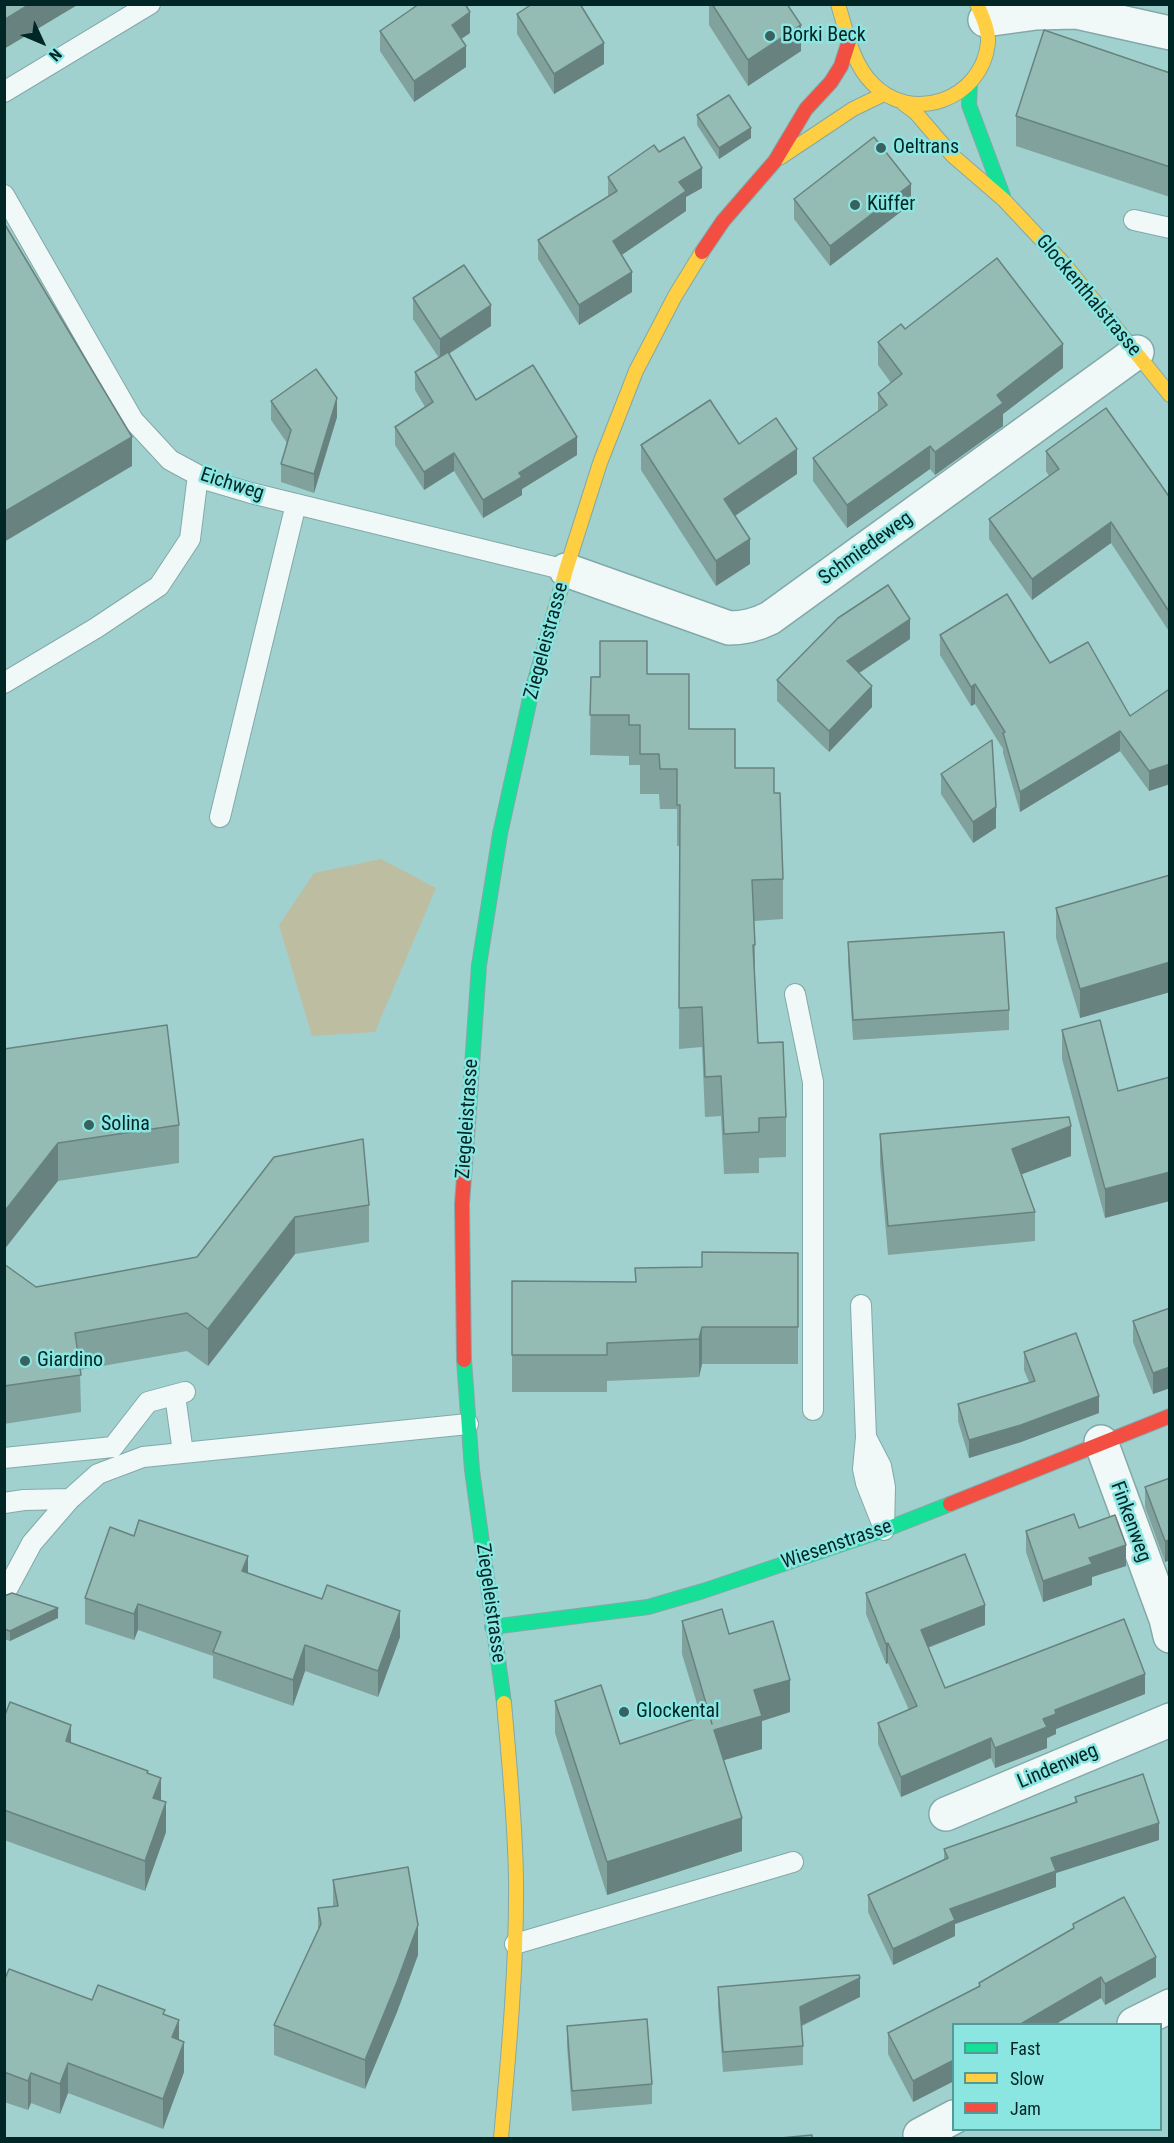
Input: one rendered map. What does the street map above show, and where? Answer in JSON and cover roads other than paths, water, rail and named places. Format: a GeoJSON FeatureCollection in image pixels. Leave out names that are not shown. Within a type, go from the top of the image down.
{"type":"FeatureCollection","features":[{"type":"Feature","properties":{"kind":"street"},"geometry":{"type":"LineString","coordinates":[[838,4],[849,41],[866,76],[884,94],[904,104],[921,106],[939,104],[956,96],[970,84],[984,63],[988,36],[981,12],[1076,12],[1170,33]]}},
{"type":"Feature","properties":{"kind":"street","name":"Ziegeleistrasse"},"geometry":{"type":"LineString","coordinates":[[501,2139],[511,2035],[516,1877],[510,1760],[468,1424],[463,1352],[462,1204],[479,965],[500,834],[531,694],[566,570],[600,463],[636,371],[675,296],[723,221],[775,161],[806,109],[827,87],[841,66],[849,41]]}},
{"type":"Feature","properties":{"kind":"street","name":"Glockenthalstrasse"},"geometry":{"type":"LineString","coordinates":[[970,84],[969,105],[973,120],[1004,200]]}},
{"type":"Feature","properties":{"kind":"street","name":"Ziegeleistrasse"},"geometry":{"type":"LineString","coordinates":[[775,161],[853,109],[884,94]]}},
{"type":"Feature","properties":{"kind":"street","name":"Glockenthalstrasse"},"geometry":{"type":"LineString","coordinates":[[904,104],[915,112],[953,156],[1004,200],[1065,265],[1170,395]]}},
{"type":"Feature","properties":{"kind":"street","name":"Schmiedeweg"},"geometry":{"type":"LineString","coordinates":[[566,570],[729,628],[755,625],[780,611],[1137,352]]}},
{"type":"Feature","properties":{"kind":"street","name":"Wiesenstrasse"},"geometry":{"type":"LineString","coordinates":[[492,1627],[648,1607],[704,1592],[884,1530],[1170,1416]]}},
{"type":"Feature","properties":{"kind":"street","name":"Finkenweg"},"geometry":{"type":"LineString","coordinates":[[1101,1442],[1166,1619],[1170,1636]]}},
{"type":"Feature","properties":{"kind":"street","name":"Lindenweg"},"geometry":{"type":"LineString","coordinates":[[946,1814],[1170,1720]]}},
{"type":"Feature","properties":{"kind":"street"},"geometry":{"type":"LineString","coordinates":[[1138,2023],[1170,2006]]}},
{"type":"Feature","properties":{"kind":"street"},"geometry":{"type":"LineString","coordinates":[[920,2135],[952,2118]]}},
{"type":"Feature","properties":{"kind":"lane"},"geometry":{"type":"LineString","coordinates":[[4,92],[150,4]]}},
{"type":"Feature","properties":{"kind":"lane","name":"Eichweg"},"geometry":{"type":"LineString","coordinates":[[4,195],[133,420],[170,460],[207,480],[566,570]]}},
{"type":"Feature","properties":{"kind":"lane"},"geometry":{"type":"LineString","coordinates":[[1134,220],[1170,228]]}},
{"type":"Feature","properties":{"kind":"lane"},"geometry":{"type":"LineString","coordinates":[[4,683],[96,628],[159,586],[190,539],[198,475]]}},
{"type":"Feature","properties":{"kind":"lane"},"geometry":{"type":"LineString","coordinates":[[220,817],[296,504]]}},
{"type":"Feature","properties":{"kind":"lane"},"geometry":{"type":"LineString","coordinates":[[795,994],[813,1082],[813,1410]]}},
{"type":"Feature","properties":{"kind":"lane"},"geometry":{"type":"LineString","coordinates":[[861,1305],[866,1437],[881,1466],[885,1487],[884,1530]]}},
{"type":"Feature","properties":{"kind":"lane"},"geometry":{"type":"LineString","coordinates":[[4,1595],[32,1543],[70,1500],[98,1474],[113,1447],[148,1402],[180,1393],[183,1453]]}},
{"type":"Feature","properties":{"kind":"lane"},"geometry":{"type":"LineString","coordinates":[[98,1474],[143,1457],[468,1424]]}},
{"type":"Feature","properties":{"kind":"lane"},"geometry":{"type":"LineString","coordinates":[[4,1458],[113,1447]]}},
{"type":"Feature","properties":{"kind":"lane"},"geometry":{"type":"LineString","coordinates":[[4,1503],[24,1500],[70,1500]]}},
{"type":"Feature","properties":{"kind":"lane"},"geometry":{"type":"LineString","coordinates":[[515,1944],[793,1862]]}},
{"type":"Feature","properties":{"kind":"place","name":"Borki Beck"},"geometry":{"type":"Point","coordinates":[770,36]}},
{"type":"Feature","properties":{"kind":"place","name":"Oeltrans"},"geometry":{"type":"Point","coordinates":[881,148]}},
{"type":"Feature","properties":{"kind":"place","name":"Küffer"},"geometry":{"type":"Point","coordinates":[855,205]}},
{"type":"Feature","properties":{"kind":"place","name":"Solina"},"geometry":{"type":"Point","coordinates":[89,1125]}},
{"type":"Feature","properties":{"kind":"place","name":"Giardino"},"geometry":{"type":"Point","coordinates":[25,1361]}},
{"type":"Feature","properties":{"kind":"place","name":"Glockental"},"geometry":{"type":"Point","coordinates":[624,1712]}}]}
